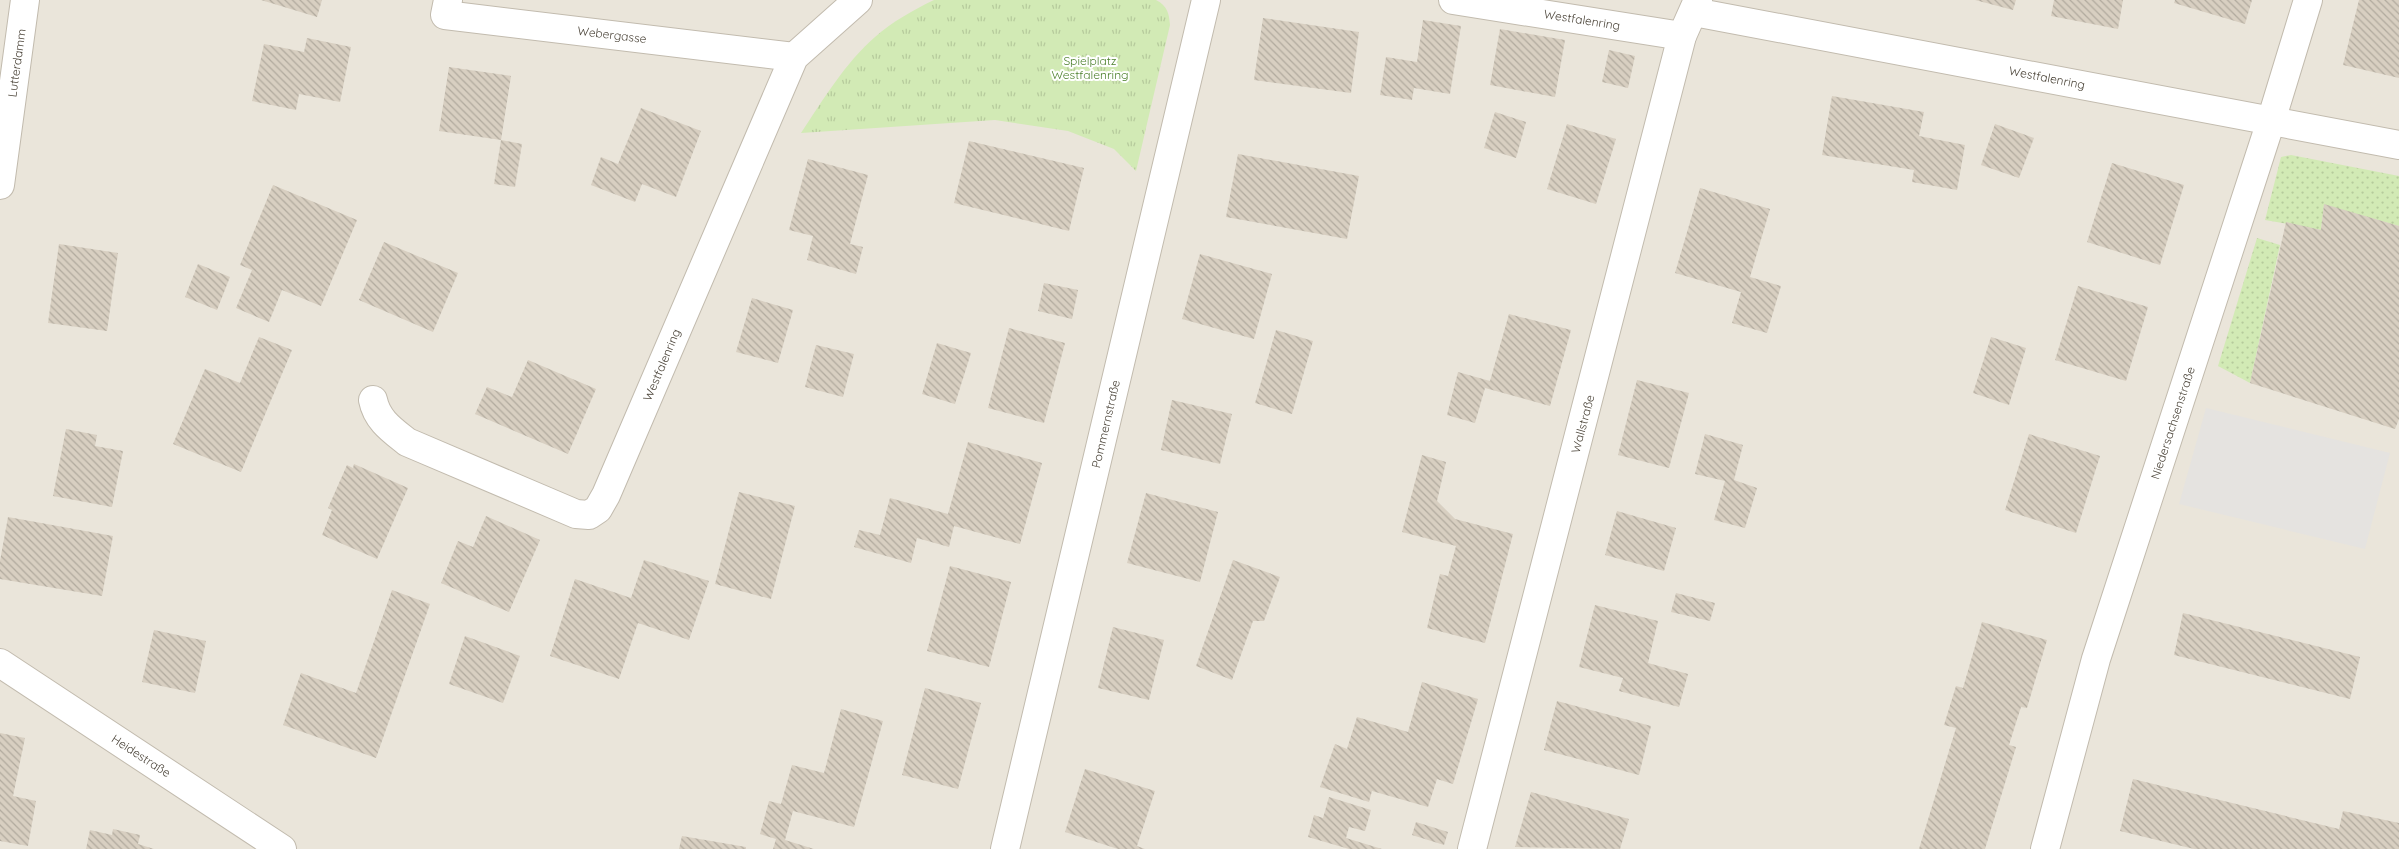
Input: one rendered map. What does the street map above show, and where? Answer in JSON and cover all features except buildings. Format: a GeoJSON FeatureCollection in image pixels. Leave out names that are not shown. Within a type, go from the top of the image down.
{"type":"FeatureCollection","features":[{"type":"Feature","properties":{"kind":"street","name":"Lutterdamm"},"geometry":{"type":"LineString","coordinates":[[0,178],[25,0]]}},
{"type":"Feature","properties":{"kind":"street","name":"Webergasse"},"geometry":{"type":"LineString","coordinates":[[448,0],[445,15],[794,57]]}},
{"type":"Feature","properties":{"kind":"street","name":"Westfalenring"},"geometry":{"type":"LineString","coordinates":[[373,400],[375,411],[386,426],[407,442],[576,514],[589,515],[598,509],[606,495],[794,57],[858,0]]}},
{"type":"Feature","properties":{"kind":"street","name":"Pommernstraße"},"geometry":{"type":"LineString","coordinates":[[1005,849],[1206,0]]}},
{"type":"Feature","properties":{"kind":"street","name":"Westfalenring"},"geometry":{"type":"LineString","coordinates":[[1453,0],[1682,36]]}},
{"type":"Feature","properties":{"kind":"street","name":"Niedersachsenstraße"},"geometry":{"type":"LineString","coordinates":[[2045,849],[2096,660],[2271,121],[2308,0]]}},
{"type":"Feature","properties":{"kind":"street","name":"Westfalenring"},"geometry":{"type":"LineString","coordinates":[[1696,6],[2399,145]]}},
{"type":"Feature","properties":{"kind":"street","name":"Wallstraße"},"geometry":{"type":"LineString","coordinates":[[1472,849],[1682,36],[1696,6]]}},
{"type":"Feature","properties":{"kind":"street","name":"Heidestraße"},"geometry":{"type":"LineString","coordinates":[[0,663],[282,849]]}},
{"type":"Feature","properties":{"kind":"shaded area"},"geometry":{"type":"Polygon","coordinates":[[[0,0],[2399,0],[2399,849],[0,849],[0,0]]]}},
{"type":"Feature","properties":{"kind":"shaded area"},"geometry":{"type":"Polygon","coordinates":[[[2206,408],[2390,453],[2365,549],[2179,504],[2206,408]]]}},
{"type":"Feature","properties":{"kind":"green space","name":"Spielplatz Westfalenring"},"geometry":{"type":"Polygon","coordinates":[[[934,0],[1156,0],[1163,5],[1168,14],[1170,25],[1136,171],[1114,149],[1068,131],[995,120],[801,133],[835,82],[864,47],[896,21],[934,0]]]}},
{"type":"Feature","properties":{"kind":"green space"},"geometry":{"type":"Polygon","coordinates":[[[2291,155],[2399,176],[2399,226],[2324,205],[2321,230],[2265,220],[2281,157],[2291,155]]]}},
{"type":"Feature","properties":{"kind":"green space"},"geometry":{"type":"Polygon","coordinates":[[[2257,238],[2280,245],[2250,383],[2218,366],[2257,238]]]}}]}
